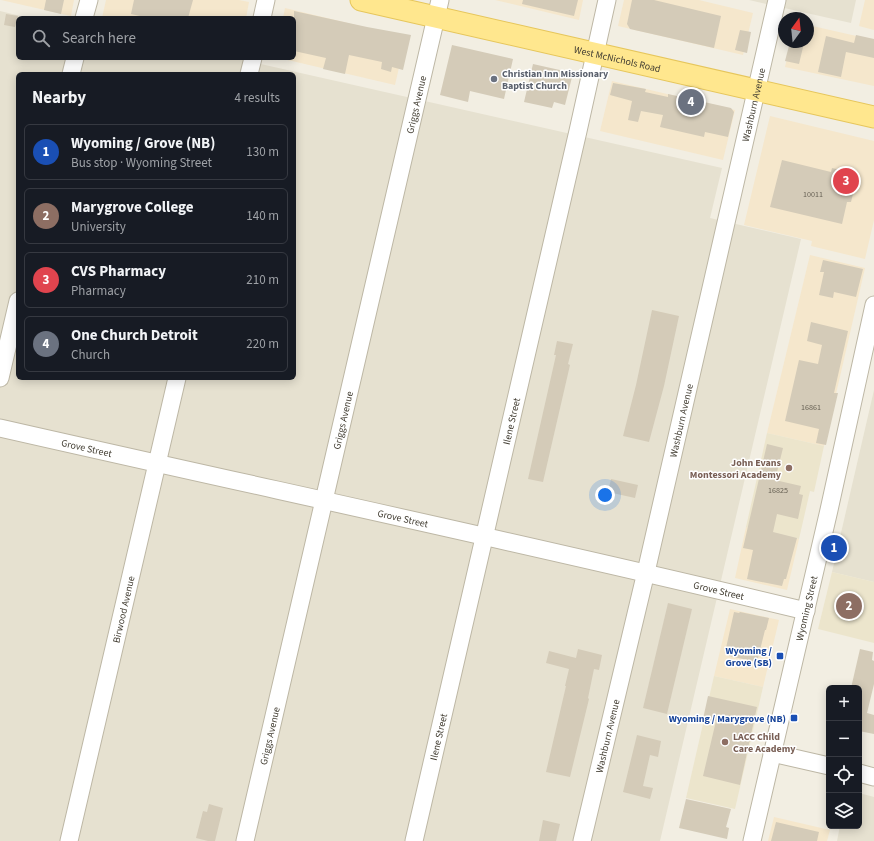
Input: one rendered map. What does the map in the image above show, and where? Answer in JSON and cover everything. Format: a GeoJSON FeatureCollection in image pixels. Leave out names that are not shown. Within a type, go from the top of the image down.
{"type":"FeatureCollection","features":[{"type":"Feature","properties":{"kind":"main road","name":"West McNichols Road"},"geometry":{"type":"LineString","coordinates":[[360,0],[438,8],[596,53],[874,117]]}},
{"type":"Feature","properties":{"kind":"street"},"geometry":{"type":"LineString","coordinates":[[85,16],[89,0]]}},
{"type":"Feature","properties":{"kind":"street"},"geometry":{"type":"LineString","coordinates":[[262,16],[266,0]]}},
{"type":"Feature","properties":{"kind":"street","name":"Ilene Street"},"geometry":{"type":"LineString","coordinates":[[414,841],[607,0]]}},
{"type":"Feature","properties":{"kind":"street","name":"Washburn Avenue"},"geometry":{"type":"LineString","coordinates":[[582,841],[646,572],[777,0]]}},
{"type":"Feature","properties":{"kind":"street","name":"Griggs Avenue"},"geometry":{"type":"LineString","coordinates":[[245,841],[438,8]]}},
{"type":"Feature","properties":{"kind":"street"},"geometry":{"type":"LineString","coordinates":[[72,72],[74,60]]}},
{"type":"Feature","properties":{"kind":"street"},"geometry":{"type":"LineString","coordinates":[[250,72],[252,60]]}},
{"type":"Feature","properties":{"kind":"street","name":"Wyoming Street"},"geometry":{"type":"LineString","coordinates":[[752,841],[806,611],[874,305]]}},
{"type":"Feature","properties":{"kind":"street"},"geometry":{"type":"LineString","coordinates":[[0,378],[16,310]]}},
{"type":"Feature","properties":{"kind":"street","name":"Birwood Avenue"},"geometry":{"type":"LineString","coordinates":[[69,841],[177,380]]}},
{"type":"Feature","properties":{"kind":"street","name":"Grove Street"},"geometry":{"type":"LineString","coordinates":[[0,428],[324,501],[484,535],[646,572],[806,611]]}},
{"type":"Feature","properties":{"kind":"street"},"geometry":{"type":"LineString","coordinates":[[772,753],[826,765]]}},
{"type":"Feature","properties":{"kind":"street"},"geometry":{"type":"LineString","coordinates":[[862,774],[874,777]]}},
{"type":"Feature","properties":{"kind":"shaded area"},"geometry":{"type":"Polygon","coordinates":[[[1,0],[74,0],[71,16],[1,0]]]}},
{"type":"Feature","properties":{"kind":"shaded area"},"geometry":{"type":"Polygon","coordinates":[[[106,0],[239,0],[249,2],[246,16],[102,16],[106,0]]]}},
{"type":"Feature","properties":{"kind":"shaded area"},"geometry":{"type":"Polygon","coordinates":[[[495,0],[583,0],[579,20],[495,0]]]}},
{"type":"Feature","properties":{"kind":"shaded area"},"geometry":{"type":"Polygon","coordinates":[[[624,0],[699,0],[753,13],[743,55],[618,26],[624,0]]]}},
{"type":"Feature","properties":{"kind":"shaded area"},"geometry":{"type":"Polygon","coordinates":[[[749,0],[856,0],[851,23],[814,15],[814,12],[802,12],[749,0]]]}},
{"type":"Feature","properties":{"kind":"shaded area"},"geometry":{"type":"Polygon","coordinates":[[[865,0],[874,0],[874,30],[859,26],[865,0]]]}},
{"type":"Feature","properties":{"kind":"shaded area"},"geometry":{"type":"Polygon","coordinates":[[[285,8],[406,37],[395,85],[288,60],[296,60],[296,16],[283,16],[285,8]]]}},
{"type":"Feature","properties":{"kind":"shaded area"},"geometry":{"type":"Polygon","coordinates":[[[0,11],[21,16],[16,16],[16,60],[243,60],[722,168],[710,218],[801,239],[660,841],[0,841],[0,11]]]}},
{"type":"Feature","properties":{"kind":"shaded area"},"geometry":{"type":"Polygon","coordinates":[[[814,26],[874,40],[874,86],[785,67],[790,48],[814,48],[814,26]]]}},
{"type":"Feature","properties":{"kind":"shaded area"},"geometry":{"type":"Polygon","coordinates":[[[612,81],[735,110],[723,160],[600,131],[612,81]]]}},
{"type":"Feature","properties":{"kind":"shaded area"},"geometry":{"type":"Polygon","coordinates":[[[770,116],[874,141],[874,220],[865,259],[811,246],[812,241],[744,225],[770,116]]]}},
{"type":"Feature","properties":{"kind":"shaded area"},"geometry":{"type":"Polygon","coordinates":[[[810,255],[865,268],[824,446],[767,433],[810,255]]]}},
{"type":"Feature","properties":{"kind":"shaded area"},"geometry":{"type":"Polygon","coordinates":[[[874,390],[874,582],[832,572],[874,390]]]}},
{"type":"Feature","properties":{"kind":"shaded area","name":"John Evans Montessori Academy"},"geometry":{"type":"Polygon","coordinates":[[[767,433],[824,446],[814,492],[810,491],[799,539],[746,527],[767,433]]]}},
{"type":"Feature","properties":{"kind":"shaded area"},"geometry":{"type":"Polygon","coordinates":[[[746,527],[799,539],[787,590],[735,578],[746,527]]]}},
{"type":"Feature","properties":{"kind":"shaded area"},"geometry":{"type":"Polygon","coordinates":[[[832,572],[874,582],[874,643],[818,629],[832,572]]]}},
{"type":"Feature","properties":{"kind":"shaded area"},"geometry":{"type":"Polygon","coordinates":[[[730,609],[779,620],[763,687],[714,676],[730,609]]]}},
{"type":"Feature","properties":{"kind":"shaded area","name":"LACC Child Care Academy"},"geometry":{"type":"Polygon","coordinates":[[[714,676],[763,687],[735,809],[686,798],[714,676]]]}},
{"type":"Feature","properties":{"kind":"shaded area"},"geometry":{"type":"Polygon","coordinates":[[[862,794],[874,797],[874,841],[837,841],[839,829],[862,829],[862,794]]]}},
{"type":"Feature","properties":{"kind":"shaded area"},"geometry":{"type":"Polygon","coordinates":[[[774,817],[830,830],[827,841],[768,841],[774,817]]]}},
{"type":"Feature","properties":{"kind":"building"},"geometry":{"type":"Polygon","coordinates":[[[46,0],[64,0],[61,14],[44,10],[46,0]]]}},
{"type":"Feature","properties":{"kind":"building"},"geometry":{"type":"Polygon","coordinates":[[[134,0],[193,0],[189,16],[140,16],[131,14],[134,0]]]}},
{"type":"Feature","properties":{"kind":"building"},"geometry":{"type":"Polygon","coordinates":[[[523,0],[578,0],[574,16],[522,4],[523,0]]]}},
{"type":"Feature","properties":{"kind":"building"},"geometry":{"type":"Polygon","coordinates":[[[632,0],[654,0],[721,16],[714,48],[630,29],[627,24],[632,0]]]}},
{"type":"Feature","properties":{"kind":"building"},"geometry":{"type":"Polygon","coordinates":[[[294,11],[411,35],[403,70],[392,67],[391,72],[381,69],[382,62],[349,55],[345,74],[323,69],[326,58],[296,51],[296,16],[294,16],[294,11]]]}},
{"type":"Feature","properties":{"kind":"building"},"geometry":{"type":"Polygon","coordinates":[[[6,14],[18,16],[16,16],[15,27],[4,25],[6,14]]]}},
{"type":"Feature","properties":{"kind":"building"},"geometry":{"type":"Polygon","coordinates":[[[740,30],[751,32],[747,53],[735,50],[740,30]]]}},
{"type":"Feature","properties":{"kind":"building"},"geometry":{"type":"Polygon","coordinates":[[[856,35],[874,39],[874,58],[846,52],[841,77],[818,72],[826,36],[854,43],[856,35]]]}},
{"type":"Feature","properties":{"kind":"building"},"geometry":{"type":"Polygon","coordinates":[[[452,45],[513,59],[504,99],[470,91],[468,102],[440,95],[452,45]]]}},
{"type":"Feature","properties":{"kind":"building"},"geometry":{"type":"Polygon","coordinates":[[[788,48],[803,48],[799,64],[785,61],[788,48]]]}},
{"type":"Feature","properties":{"kind":"building"},"geometry":{"type":"Polygon","coordinates":[[[533,64],[573,73],[565,105],[554,102],[552,108],[524,102],[533,64]]]}},
{"type":"Feature","properties":{"kind":"building"},"geometry":{"type":"Polygon","coordinates":[[[613,83],[646,89],[645,92],[668,97],[668,94],[731,108],[734,112],[728,137],[705,132],[704,137],[660,127],[663,115],[641,111],[638,122],[628,120],[632,101],[610,95],[613,83]]]}},
{"type":"Feature","properties":{"kind":"building"},"geometry":{"type":"Polygon","coordinates":[[[782,160],[831,172],[832,168],[858,174],[851,202],[847,202],[842,224],[770,207],[782,160]]]}},
{"type":"Feature","properties":{"kind":"building"},"geometry":{"type":"Polygon","coordinates":[[[823,260],[863,269],[856,297],[834,292],[833,298],[819,295],[824,272],[820,272],[823,260]]]}},
{"type":"Feature","properties":{"kind":"building"},"geometry":{"type":"Polygon","coordinates":[[[652,310],[679,316],[664,386],[649,442],[623,436],[636,385],[652,310]]]}},
{"type":"Feature","properties":{"kind":"building"},"geometry":{"type":"Polygon","coordinates":[[[811,322],[848,331],[834,393],[838,393],[826,445],[816,443],[819,429],[785,421],[799,360],[818,364],[822,345],[807,341],[811,322]]]}},
{"type":"Feature","properties":{"kind":"building"},"geometry":{"type":"Polygon","coordinates":[[[557,341],[573,344],[568,364],[570,365],[543,482],[528,479],[556,355],[554,355],[557,341]]]}},
{"type":"Feature","properties":{"kind":"building"},"geometry":{"type":"Polygon","coordinates":[[[767,444],[783,448],[775,480],[801,486],[799,494],[803,495],[798,519],[777,514],[773,532],[797,538],[786,579],[784,579],[782,586],[747,579],[753,550],[743,548],[767,444]]]}},
{"type":"Feature","properties":{"kind":"building"},"geometry":{"type":"Polygon","coordinates":[[[611,479],[638,485],[635,498],[608,492],[611,479]]]}},
{"type":"Feature","properties":{"kind":"building"},"geometry":{"type":"Polygon","coordinates":[[[668,603],[692,609],[667,714],[643,708],[668,603]]]}},
{"type":"Feature","properties":{"kind":"building"},"geometry":{"type":"Polygon","coordinates":[[[734,612],[769,618],[757,662],[729,656],[731,649],[726,648],[734,612]]]}},
{"type":"Feature","properties":{"kind":"building"},"geometry":{"type":"Polygon","coordinates":[[[578,649],[602,655],[599,670],[594,669],[589,699],[570,777],[546,772],[569,669],[546,663],[549,651],[576,658],[578,649]]]}},
{"type":"Feature","properties":{"kind":"building"},"geometry":{"type":"Polygon","coordinates":[[[860,649],[873,652],[872,660],[874,661],[874,684],[867,713],[874,715],[874,734],[862,732],[862,685],[852,685],[860,649]]]}},
{"type":"Feature","properties":{"kind":"building"},"geometry":{"type":"Polygon","coordinates":[[[708,696],[757,707],[740,785],[703,776],[716,721],[703,719],[708,696]]]}},
{"type":"Feature","properties":{"kind":"building"},"geometry":{"type":"Polygon","coordinates":[[[637,735],[661,741],[658,757],[650,755],[643,786],[653,788],[650,799],[623,792],[637,735]]]}},
{"type":"Feature","properties":{"kind":"building"},"geometry":{"type":"Polygon","coordinates":[[[686,799],[731,809],[726,827],[729,828],[727,839],[679,828],[686,799]]]}},
{"type":"Feature","properties":{"kind":"building"},"geometry":{"type":"Polygon","coordinates":[[[209,804],[223,808],[215,841],[196,838],[203,811],[207,812],[209,804]]]}},
{"type":"Feature","properties":{"kind":"building"},"geometry":{"type":"Polygon","coordinates":[[[543,820],[560,824],[556,841],[539,841],[543,820]]]}},
{"type":"Feature","properties":{"kind":"building"},"geometry":{"type":"Polygon","coordinates":[[[776,822],[819,832],[817,841],[771,841],[776,822]]]}},
{"type":"Feature","properties":{"kind":"place","name":"Christian Inn Missionary Baptist Church"},"geometry":{"type":"Point","coordinates":[494,79]}},
{"type":"Feature","properties":{"kind":"place","name":"One Church Detroit"},"geometry":{"type":"Point","coordinates":[691,102]}},
{"type":"Feature","properties":{"kind":"place","name":"CVS Pharmacy"},"geometry":{"type":"Point","coordinates":[846,181]}},
{"type":"Feature","properties":{"kind":"place","name":"John Evans Montessori Academy"},"geometry":{"type":"Point","coordinates":[789,468]}},
{"type":"Feature","properties":{"kind":"place","name":"Wyoming / Grove (NB)"},"geometry":{"type":"Point","coordinates":[834,548]}},
{"type":"Feature","properties":{"kind":"place","name":"Marygrove College"},"geometry":{"type":"Point","coordinates":[849,606]}},
{"type":"Feature","properties":{"kind":"place","name":"Wyoming / Grove (SB)"},"geometry":{"type":"Point","coordinates":[780,656]}},
{"type":"Feature","properties":{"kind":"place","name":"Wyoming / Marygrove (NB)"},"geometry":{"type":"Point","coordinates":[794,718]}},
{"type":"Feature","properties":{"kind":"place","name":"LACC Child Care Academy"},"geometry":{"type":"Point","coordinates":[725,742]}}]}
